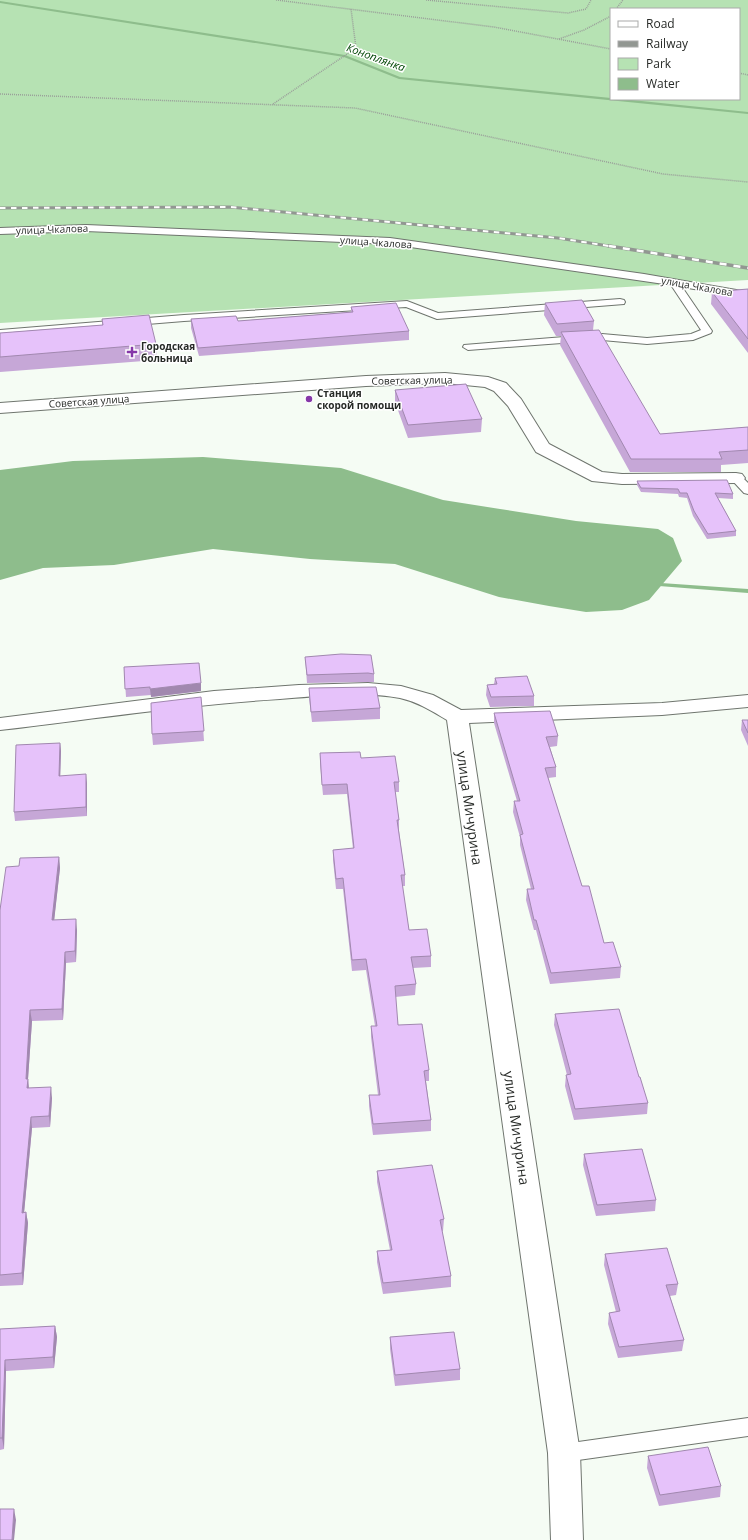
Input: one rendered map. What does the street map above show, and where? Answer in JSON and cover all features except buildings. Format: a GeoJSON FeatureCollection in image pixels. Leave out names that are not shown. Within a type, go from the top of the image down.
{"type":"FeatureCollection","features":[{"type":"Feature","properties":{"kind":"street","name":"Советская улица"},"geometry":{"type":"LineString","coordinates":[[0,408],[366,381],[445,378],[488,382],[500,387],[515,403],[542,448],[598,477],[742,484]]}},
{"type":"Feature","properties":{"kind":"street"},"geometry":{"type":"LineString","coordinates":[[0,724],[214,697],[299,691],[368,689],[401,692],[426,699],[457,717],[662,709],[748,701]]}},
{"type":"Feature","properties":{"kind":"street","name":"улица Мичурина"},"geometry":{"type":"LineString","coordinates":[[457,717],[564,1453],[567,1540]]}},
{"type":"Feature","properties":{"kind":"lane","name":"улица Чкалова"},"geometry":{"type":"LineString","coordinates":[[0,231],[86,228],[390,242],[674,282],[748,295]]}},
{"type":"Feature","properties":{"kind":"lane"},"geometry":{"type":"LineString","coordinates":[[468,347],[602,337],[647,341],[693,337],[707,331],[674,282]]}},
{"type":"Feature","properties":{"kind":"lane"},"geometry":{"type":"LineString","coordinates":[[0,333],[184,318],[407,304],[438,316],[620,302]]}},
{"type":"Feature","properties":{"kind":"lane"},"geometry":{"type":"LineString","coordinates":[[564,1453],[748,1427]]}},
{"type":"Feature","properties":{"kind":"path"},"geometry":{"type":"LineString","coordinates":[[276,0],[494,27],[610,49]]}},
{"type":"Feature","properties":{"kind":"path"},"geometry":{"type":"LineString","coordinates":[[426,0],[568,13],[586,9],[591,0]]}},
{"type":"Feature","properties":{"kind":"path"},"geometry":{"type":"LineString","coordinates":[[617,8],[623,0]]}},
{"type":"Feature","properties":{"kind":"path"},"geometry":{"type":"LineString","coordinates":[[273,104],[356,48],[351,9]]}},
{"type":"Feature","properties":{"kind":"path"},"geometry":{"type":"LineString","coordinates":[[558,39],[584,30],[610,17]]}},
{"type":"Feature","properties":{"kind":"path"},"geometry":{"type":"LineString","coordinates":[[0,94],[356,108],[663,174],[748,182]]}},
{"type":"Feature","properties":{"kind":"green space"},"geometry":{"type":"Polygon","coordinates":[[[0,0],[748,0],[748,280],[0,323],[0,0]]]}},
{"type":"Feature","properties":{"kind":"water"},"geometry":{"type":"Polygon","coordinates":[[[203,457],[341,468],[443,500],[576,521],[658,529],[673,538],[682,561],[649,600],[622,610],[586,612],[499,597],[395,564],[310,559],[213,549],[114,565],[43,568],[0,580],[0,470],[73,461],[203,457]]]}},
{"type":"Feature","properties":{"kind":"waterway","name":"Коноплянка"},"geometry":{"type":"LineString","coordinates":[[0,2],[345,56],[399,78],[610,99]]}},
{"type":"Feature","properties":{"kind":"waterway","name":"Коноплянка"},"geometry":{"type":"LineString","coordinates":[[618,100],[748,113]]}},
{"type":"Feature","properties":{"kind":"waterway","name":"Коноплянка"},"geometry":{"type":"LineString","coordinates":[[661,585],[748,591]]}},
{"type":"Feature","properties":{"kind":"railway"},"geometry":{"type":"LineString","coordinates":[[0,208],[230,207],[558,238],[615,247]]}},
{"type":"Feature","properties":{"kind":"railway"},"geometry":{"type":"LineString","coordinates":[[609,246],[748,268]]}},
{"type":"Feature","properties":{"kind":"place","name":"Городская больница"},"geometry":{"type":"Point","coordinates":[132,352]}},
{"type":"Feature","properties":{"kind":"place","name":"Станция скорой помощи"},"geometry":{"type":"Point","coordinates":[309,399]}}]}
